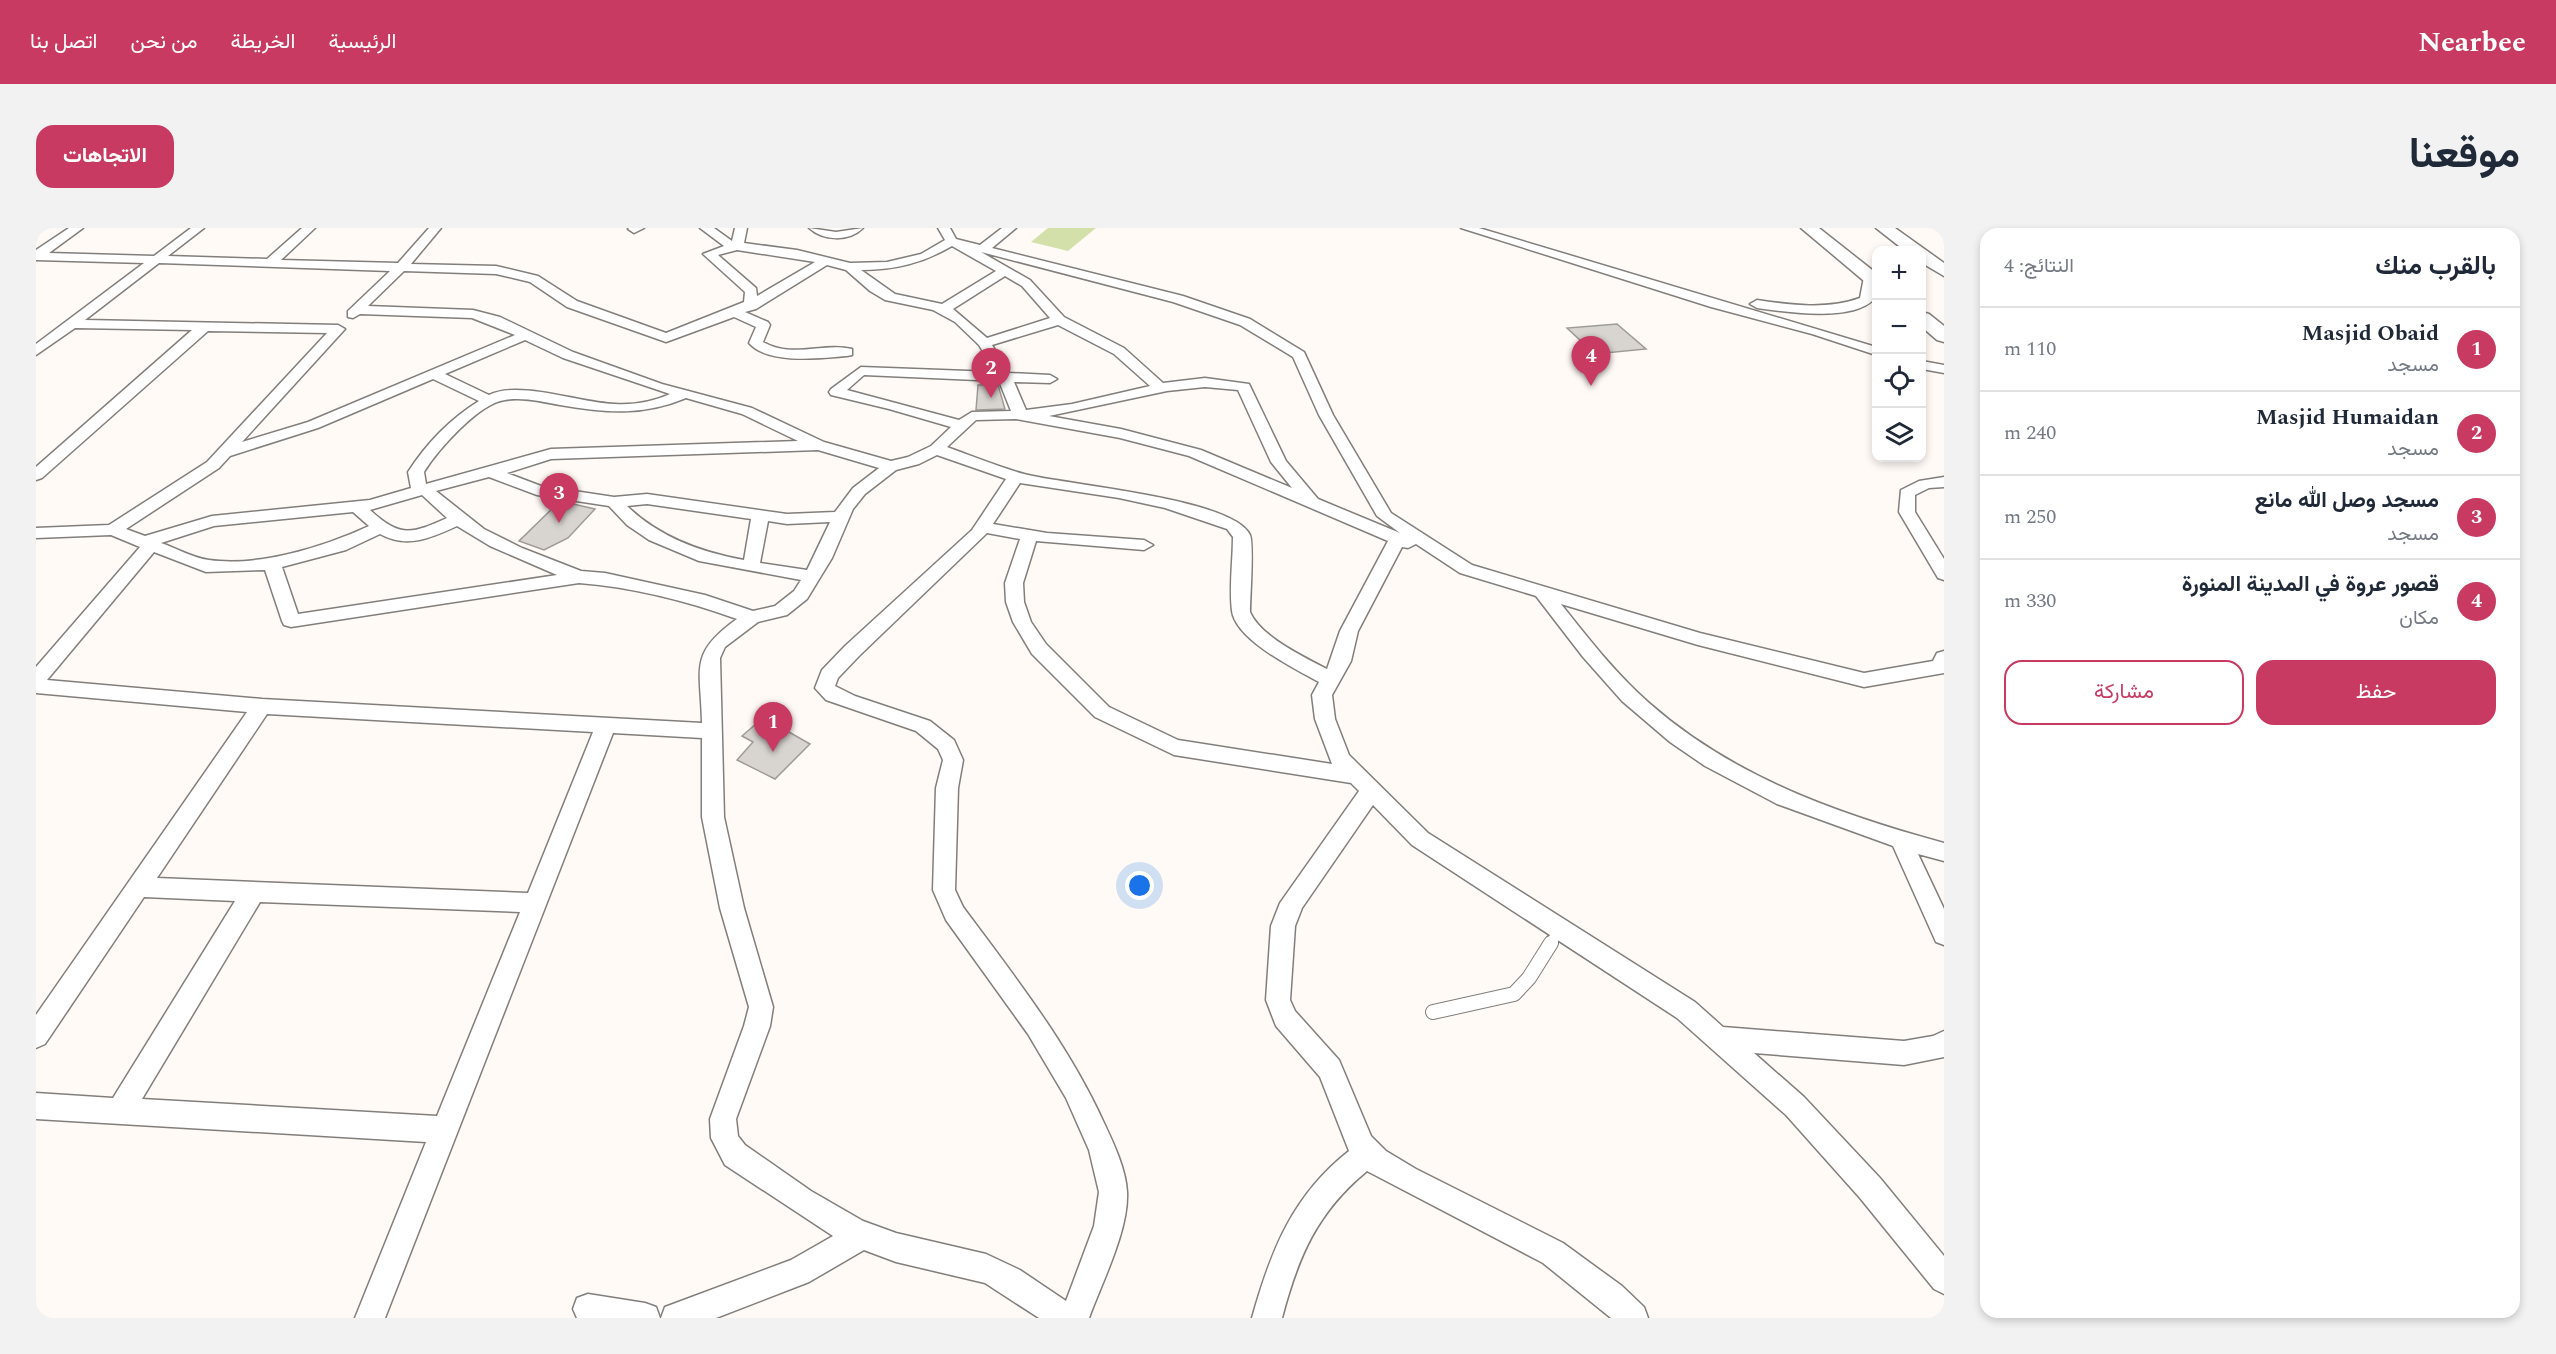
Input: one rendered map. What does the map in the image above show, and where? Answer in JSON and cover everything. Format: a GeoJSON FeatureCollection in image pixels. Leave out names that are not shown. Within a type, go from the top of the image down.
{"type":"FeatureCollection","features":[{"type":"Feature","properties":{"kind":"main road"},"geometry":{"type":"LineString","coordinates":[[1809,228],[1872,279]]}},
{"type":"Feature","properties":{"kind":"main road"},"geometry":{"type":"LineString","coordinates":[[1884,228],[1909,246]]}},
{"type":"Feature","properties":{"kind":"main road"},"geometry":{"type":"LineString","coordinates":[[1926,321],[1944,336]]}},
{"type":"Feature","properties":{"kind":"street"},"geometry":{"type":"LineString","coordinates":[[37,256],[76,228]]}},
{"type":"Feature","properties":{"kind":"street"},"geometry":{"type":"LineString","coordinates":[[36,351],[198,228]]}},
{"type":"Feature","properties":{"kind":"street"},"geometry":{"type":"LineString","coordinates":[[270,263],[309,228]]}},
{"type":"Feature","properties":{"kind":"street"},"geometry":{"type":"LineString","coordinates":[[113,530],[213,465],[338,329],[401,267],[435,228]]}},
{"type":"Feature","properties":{"kind":"street"},"geometry":{"type":"LineString","coordinates":[[706,228],[735,247]]}},
{"type":"Feature","properties":{"kind":"street"},"geometry":{"type":"LineString","coordinates":[[735,247],[741,228]]}},
{"type":"Feature","properties":{"kind":"street"},"geometry":{"type":"LineString","coordinates":[[815,228],[834,236],[843,236],[857,228]]}},
{"type":"Feature","properties":{"kind":"street"},"geometry":{"type":"LineString","coordinates":[[982,249],[1010,228]]}},
{"type":"Feature","properties":{"kind":"street"},"geometry":{"type":"LineString","coordinates":[[1467,228],[1716,304],[1817,331],[1872,350]]}},
{"type":"Feature","properties":{"kind":"street"},"geometry":{"type":"LineString","coordinates":[[1498,228],[1723,297],[1775,307],[1826,309],[1853,306],[1866,300],[1872,283]]}},
{"type":"Feature","properties":{"kind":"street"},"geometry":{"type":"LineString","coordinates":[[751,306],[751,291],[709,254],[735,247],[797,254],[850,267],[887,266],[925,257],[948,235]]}},
{"type":"Feature","properties":{"kind":"street"},"geometry":{"type":"LineString","coordinates":[[948,235],[982,249],[1178,299],[1245,322],[1299,355],[1326,415],[1385,516],[1466,569]]}},
{"type":"Feature","properties":{"kind":"street"},"geometry":{"type":"LineString","coordinates":[[948,235],[1026,283],[1059,320],[1119,351],[1161,389]]}},
{"type":"Feature","properties":{"kind":"street"},"geometry":{"type":"LineString","coordinates":[[37,256],[496,270],[534,279],[572,304],[666,338],[751,306],[790,286],[825,261]]}},
{"type":"Feature","properties":{"kind":"street"},"geometry":{"type":"LineString","coordinates":[[850,267],[883,294],[944,309],[968,326],[986,344],[1006,379],[1021,416]]}},
{"type":"Feature","properties":{"kind":"street"},"geometry":{"type":"LineString","coordinates":[[944,309],[963,299],[992,276],[1006,271]]}},
{"type":"Feature","properties":{"kind":"street"},"geometry":{"type":"LineString","coordinates":[[358,310],[473,314],[495,320],[568,355],[657,387],[747,411],[819,445],[891,466]]}},
{"type":"Feature","properties":{"kind":"street"},"geometry":{"type":"LineString","coordinates":[[735,312],[763,325],[756,344],[764,348],[802,355],[847,352]]}},
{"type":"Feature","properties":{"kind":"street"},"geometry":{"type":"LineString","coordinates":[[986,344],[1059,320]]}},
{"type":"Feature","properties":{"kind":"street"},"geometry":{"type":"LineString","coordinates":[[72,324],[338,329]]}},
{"type":"Feature","properties":{"kind":"street"},"geometry":{"type":"LineString","coordinates":[[36,475],[204,327]]}},
{"type":"Feature","properties":{"kind":"street"},"geometry":{"type":"LineString","coordinates":[[223,453],[313,425],[525,334]]}},
{"type":"Feature","properties":{"kind":"street"},"geometry":{"type":"LineString","coordinates":[[1926,366],[1944,369]]}},
{"type":"Feature","properties":{"kind":"street"},"geometry":{"type":"LineString","coordinates":[[962,426],[893,405],[836,392],[861,371],[1006,379],[1050,379]]}},
{"type":"Feature","properties":{"kind":"street"},"geometry":{"type":"LineString","coordinates":[[434,374],[490,401]]}},
{"type":"Feature","properties":{"kind":"street"},"geometry":{"type":"LineString","coordinates":[[1064,1318],[1002,1277],[975,1265],[948,1261],[872,1240],[862,1235],[810,1206],[735,1155],[726,1144],[722,1133],[723,1119],[757,1026],[760,1007],[732,908],[713,817],[711,682],[708,662],[714,646],[752,617],[781,611],[801,595],[845,508],[859,491],[891,466],[913,461],[936,449],[972,416],[1021,416],[1085,406],[1195,381],[1224,381],[1244,387],[1279,462],[1310,500]]}},
{"type":"Feature","properties":{"kind":"street"},"geometry":{"type":"LineString","coordinates":[[579,577],[478,535],[457,520],[423,490],[416,472],[426,454],[442,437],[501,395],[514,394],[626,410],[656,407],[684,394]]}},
{"type":"Feature","properties":{"kind":"street"},"geometry":{"type":"LineString","coordinates":[[1021,416],[1121,434],[1195,453],[1310,500],[1466,569],[1698,639],[1864,680],[1940,667],[1944,658]]}},
{"type":"Feature","properties":{"kind":"street"},"geometry":{"type":"LineString","coordinates":[[36,680],[148,544],[212,521],[357,507],[492,472],[551,454],[819,445]]}},
{"type":"Feature","properties":{"kind":"street"},"geometry":{"type":"LineString","coordinates":[[936,449],[1016,476],[1119,493],[1169,504],[1233,525],[1242,536],[1241,612],[1246,624],[1282,652],[1329,679]]}},
{"type":"Feature","properties":{"kind":"street"},"geometry":{"type":"LineString","coordinates":[[492,472],[537,490],[614,502],[647,500],[760,518],[841,517]]}},
{"type":"Feature","properties":{"kind":"street"},"geometry":{"type":"LineString","coordinates":[[1016,476],[983,527],[959,553],[852,651],[829,675],[825,688],[833,695],[848,701],[923,726],[947,745],[953,760],[947,788],[944,890],[954,913],[1037,1026],[1075,1089],[1102,1149],[1113,1192],[1108,1226],[1074,1318]]}},
{"type":"Feature","properties":{"kind":"street"},"geometry":{"type":"LineString","coordinates":[[1944,482],[1925,484],[1907,493],[1907,512],[1944,574]]}},
{"type":"Feature","properties":{"kind":"street"},"geometry":{"type":"LineString","coordinates":[[614,502],[623,513],[643,528],[681,549],[712,559],[812,576]]}},
{"type":"Feature","properties":{"kind":"street"},"geometry":{"type":"LineString","coordinates":[[357,507],[379,528],[402,539],[424,535],[457,520]]}},
{"type":"Feature","properties":{"kind":"street"},"geometry":{"type":"LineString","coordinates":[[751,567],[760,518]]}},
{"type":"Feature","properties":{"kind":"street"},"geometry":{"type":"LineString","coordinates":[[983,527],[1030,535],[1144,544]]}},
{"type":"Feature","properties":{"kind":"street"},"geometry":{"type":"LineString","coordinates":[[36,532],[113,530],[206,566],[272,564],[340,546],[379,528]]}},
{"type":"Feature","properties":{"kind":"street"},"geometry":{"type":"LineString","coordinates":[[1030,535],[1014,584],[1015,602],[1022,622],[1039,649],[1102,712],[1174,747],[1365,782]]}},
{"type":"Feature","properties":{"kind":"street"},"geometry":{"type":"LineString","coordinates":[[1397,538],[1349,631],[1341,661],[1322,695],[1325,719],[1340,759],[1420,839],[1686,1010],[1795,1106],[1870,1188],[1944,1279]]}},
{"type":"Feature","properties":{"kind":"street"},"geometry":{"type":"LineString","coordinates":[[272,564],[291,621],[579,577],[605,579],[705,601],[752,617]]}},
{"type":"Feature","properties":{"kind":"street"},"geometry":{"type":"LineString","coordinates":[[1542,592],[1599,664],[1644,709],[1730,773],[1816,814],[1944,852]]}},
{"type":"Feature","properties":{"kind":"street"},"geometry":{"type":"LineString","coordinates":[[36,686],[262,706],[711,731]]}},
{"type":"Feature","properties":{"kind":"street"},"geometry":{"type":"LineString","coordinates":[[36,1036],[262,706]]}},
{"type":"Feature","properties":{"kind":"street"},"geometry":{"type":"LineString","coordinates":[[370,1318],[606,725]]}},
{"type":"Feature","properties":{"kind":"street"},"geometry":{"type":"LineString","coordinates":[[1365,782],[1292,903],[1283,926],[1278,1000],[1285,1018],[1330,1069],[1361,1146],[1368,1153],[1406,1179],[1553,1253],[1611,1297],[1633,1318]]}},
{"type":"Feature","properties":{"kind":"street"},"geometry":{"type":"LineString","coordinates":[[1901,840],[1944,935]]}},
{"type":"Feature","properties":{"kind":"street"},"geometry":{"type":"LineString","coordinates":[[138,887],[535,903]]}},
{"type":"Feature","properties":{"kind":"street"},"geometry":{"type":"LineString","coordinates":[[120,1111],[253,892]]}},
{"type":"Feature","properties":{"kind":"street"},"geometry":{"type":"LineString","coordinates":[[1718,1038],[1904,1053],[1940,1047],[1944,1044]]}},
{"type":"Feature","properties":{"kind":"street"},"geometry":{"type":"LineString","coordinates":[[36,1106],[444,1130]]}},
{"type":"Feature","properties":{"kind":"street"},"geometry":{"type":"LineString","coordinates":[[1267,1318],[1290,1249],[1311,1212],[1331,1184],[1368,1153]]}},
{"type":"Feature","properties":{"kind":"street"},"geometry":{"type":"LineString","coordinates":[[676,1318],[799,1272],[862,1235]]}},
{"type":"Feature","properties":{"kind":"street"},"geometry":{"type":"LineString","coordinates":[[588,1309],[645,1318]]}},
{"type":"Feature","properties":{"kind":"lane"},"geometry":{"type":"LineString","coordinates":[[1433,1012],[1514,994],[1529,978],[1560,929]]}},
{"type":"Feature","properties":{"kind":"green space"},"geometry":{"type":"Polygon","coordinates":[[[1048,228],[1096,228],[1068,251],[1031,242],[1048,228]]]}},
{"type":"Feature","properties":{"kind":"building"},"geometry":{"type":"Polygon","coordinates":[[[1617,324],[1646,349],[1595,354],[1567,328],[1617,324]]]}},
{"type":"Feature","properties":{"kind":"building"},"geometry":{"type":"Polygon","coordinates":[[[978,385],[998,385],[1005,409],[976,410],[978,385]]]}},
{"type":"Feature","properties":{"kind":"building"},"geometry":{"type":"Polygon","coordinates":[[[560,501],[595,509],[568,538],[544,550],[519,541],[560,501]]]}},
{"type":"Feature","properties":{"kind":"building"},"geometry":{"type":"Polygon","coordinates":[[[757,723],[775,724],[810,744],[775,779],[737,760],[753,742],[742,736],[757,723]]]}},
{"type":"Feature","properties":{"kind":"place","name":"قصور عروة في المدينة المنورة"},"geometry":{"type":"Point","coordinates":[1591,386]}},
{"type":"Feature","properties":{"kind":"place","name":"Masjid Humaidan"},"geometry":{"type":"Point","coordinates":[991,398]}},
{"type":"Feature","properties":{"kind":"place","name":"مسجد وصل الله مانع"},"geometry":{"type":"Point","coordinates":[559,523]}},
{"type":"Feature","properties":{"kind":"place","name":"Masjid Obaid"},"geometry":{"type":"Point","coordinates":[773,752]}}]}
